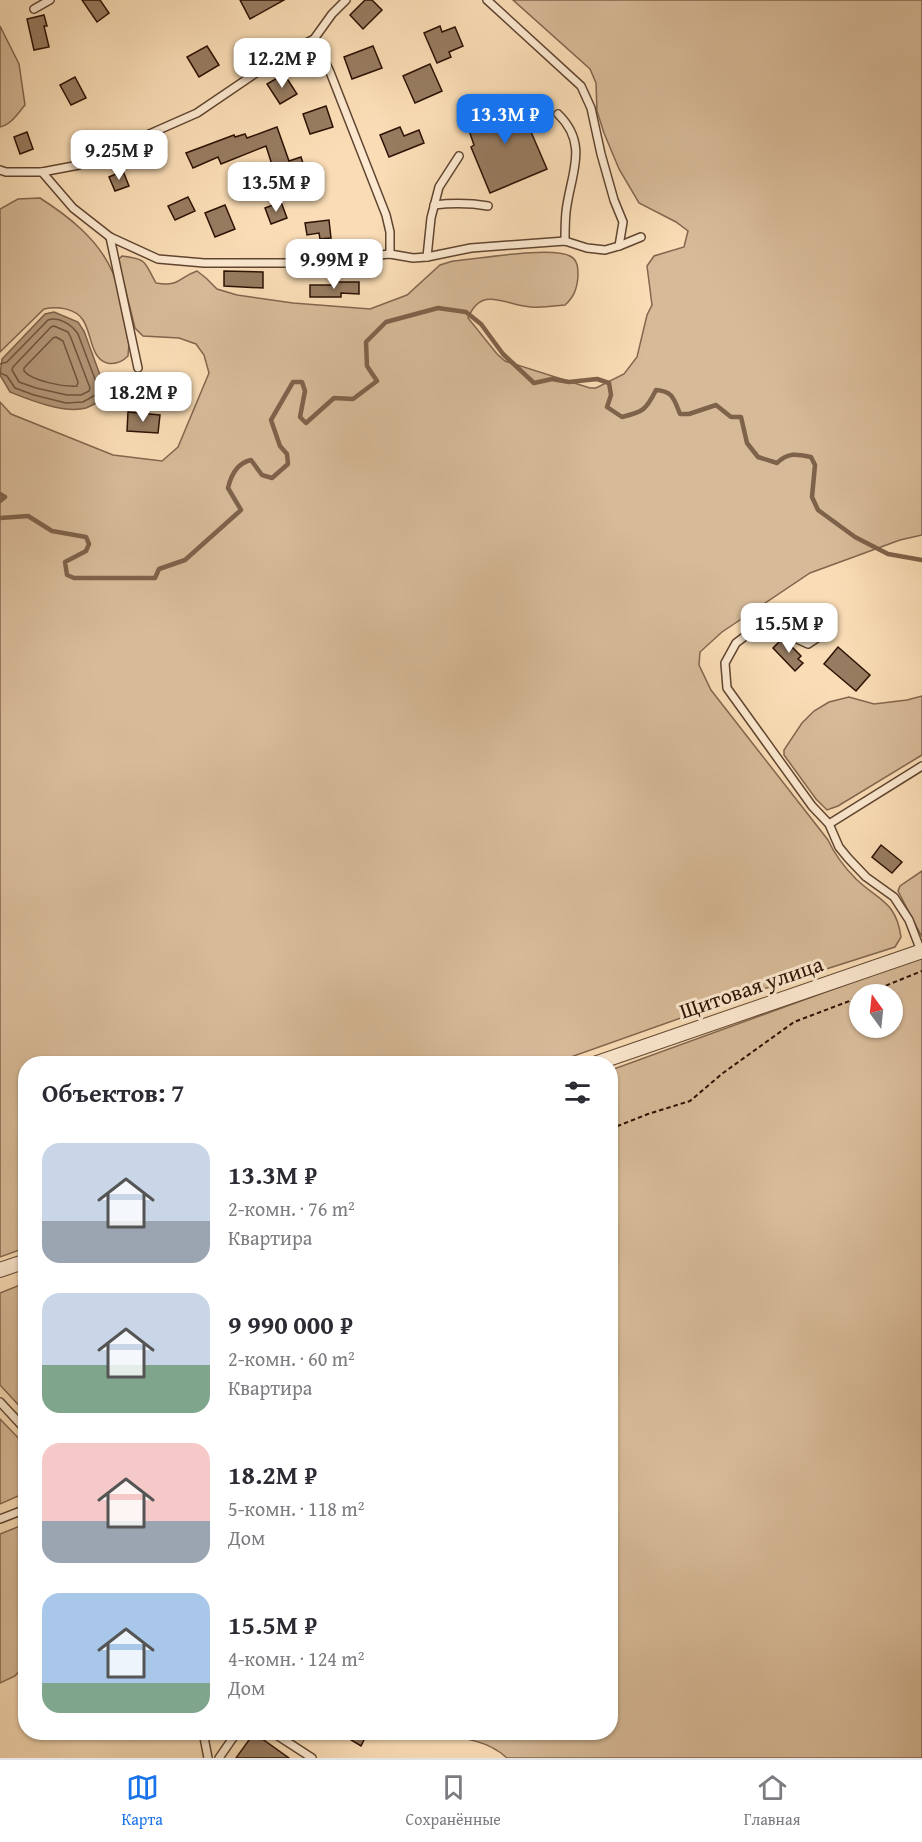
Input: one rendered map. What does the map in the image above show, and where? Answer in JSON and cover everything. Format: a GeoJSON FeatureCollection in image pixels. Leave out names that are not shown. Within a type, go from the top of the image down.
{"type":"FeatureCollection","features":[{"type":"Feature","properties":{"kind":"street","name":"Щитовая улица"},"geometry":{"type":"LineString","coordinates":[[617,1056],[921,951]]}},
{"type":"Feature","properties":{"kind":"street"},"geometry":{"type":"LineString","coordinates":[[0,1270],[18,1264]]}},
{"type":"Feature","properties":{"kind":"lane"},"geometry":{"type":"LineString","coordinates":[[34,9],[50,0]]}},
{"type":"Feature","properties":{"kind":"lane"},"geometry":{"type":"LineString","coordinates":[[0,170],[42,172],[79,165],[197,113],[281,56],[314,39],[332,14],[346,0]]}},
{"type":"Feature","properties":{"kind":"lane"},"geometry":{"type":"LineString","coordinates":[[487,0],[581,86],[591,108],[601,154],[623,222],[619,246]]}},
{"type":"Feature","properties":{"kind":"lane"},"geometry":{"type":"LineString","coordinates":[[314,39],[330,72],[386,215],[390,232],[390,254]]}},
{"type":"Feature","properties":{"kind":"lane"},"geometry":{"type":"LineString","coordinates":[[558,114],[574,136],[576,150],[574,174],[566,211],[565,241]]}},
{"type":"Feature","properties":{"kind":"lane"},"geometry":{"type":"LineString","coordinates":[[427,257],[439,187],[459,156]]}},
{"type":"Feature","properties":{"kind":"lane"},"geometry":{"type":"LineString","coordinates":[[42,172],[73,208],[110,237],[158,259],[204,263],[292,263],[390,254],[413,258],[471,248],[565,241],[587,248],[605,250],[641,237]]}},
{"type":"Feature","properties":{"kind":"lane"},"geometry":{"type":"LineString","coordinates":[[434,206],[455,204],[488,206]]}},
{"type":"Feature","properties":{"kind":"lane"},"geometry":{"type":"LineString","coordinates":[[110,237],[138,368]]}},
{"type":"Feature","properties":{"kind":"lane"},"geometry":{"type":"LineString","coordinates":[[826,632],[808,644],[797,639],[780,625],[756,628],[736,643],[725,663],[727,688],[812,806],[829,824],[839,847],[866,877],[894,897],[909,920],[921,951]]}},
{"type":"Feature","properties":{"kind":"lane"},"geometry":{"type":"LineString","coordinates":[[829,824],[922,766]]}},
{"type":"Feature","properties":{"kind":"lane"},"geometry":{"type":"LineString","coordinates":[[0,1402],[18,1421]]}},
{"type":"Feature","properties":{"kind":"lane"},"geometry":{"type":"LineString","coordinates":[[0,1519],[18,1512]]}},
{"type":"Feature","properties":{"kind":"lane"},"geometry":{"type":"LineString","coordinates":[[205,1740],[208,1758]]}},
{"type":"Feature","properties":{"kind":"lane"},"geometry":{"type":"LineString","coordinates":[[219,1758],[231,1740]]}},
{"type":"Feature","properties":{"kind":"lane"},"geometry":{"type":"LineString","coordinates":[[284,1740],[312,1758]]}},
{"type":"Feature","properties":{"kind":"path"},"geometry":{"type":"LineString","coordinates":[[890,984],[922,971]]}},
{"type":"Feature","properties":{"kind":"path"},"geometry":{"type":"LineString","coordinates":[[618,1127],[648,1114],[690,1101],[723,1073],[794,1022],[849,1001]]}},
{"type":"Feature","properties":{"kind":"shaded area"},"geometry":{"type":"Polygon","coordinates":[[[513,0],[922,0],[922,535],[900,540],[810,573],[722,632],[700,652],[699,665],[711,690],[828,840],[844,865],[856,879],[891,909],[899,925],[901,937],[895,947],[754,992],[574,1056],[18,1056],[18,1251],[0,1257],[0,402],[11,414],[113,455],[162,461],[178,447],[209,373],[204,355],[196,344],[179,338],[143,336],[135,328],[118,260],[122,256],[141,260],[156,283],[174,283],[197,271],[217,289],[237,295],[293,303],[370,309],[407,295],[440,265],[453,261],[514,254],[561,253],[573,258],[578,270],[578,281],[574,292],[565,305],[531,307],[487,299],[474,308],[468,318],[505,361],[590,388],[596,388],[624,374],[637,357],[647,315],[652,305],[647,266],[654,256],[684,247],[688,231],[676,222],[639,203],[619,169],[604,133],[597,111],[596,83],[590,69],[513,0]]]}},
{"type":"Feature","properties":{"kind":"shaded area"},"geometry":{"type":"Polygon","coordinates":[[[0,26],[19,64],[25,105],[11,121],[0,127],[0,26]]]}},
{"type":"Feature","properties":{"kind":"shaded area"},"geometry":{"type":"Polygon","coordinates":[[[40,198],[81,229],[99,249],[112,271],[120,297],[129,344],[128,356],[121,361],[110,364],[101,360],[94,351],[86,325],[80,316],[71,310],[60,308],[44,309],[0,352],[0,209],[18,199],[40,198]]]}},
{"type":"Feature","properties":{"kind":"shaded area"},"geometry":{"type":"Polygon","coordinates":[[[922,696],[922,755],[838,806],[827,810],[816,799],[784,755],[784,750],[802,723],[814,711],[829,702],[849,697],[874,704],[922,696]]]}},
{"type":"Feature","properties":{"kind":"shaded area"},"geometry":{"type":"Polygon","coordinates":[[[922,871],[922,937],[898,891],[900,886],[922,871]]]}},
{"type":"Feature","properties":{"kind":"shaded area"},"geometry":{"type":"Polygon","coordinates":[[[922,957],[922,1758],[507,1758],[489,1746],[472,1740],[618,1740],[618,1067],[922,957]]]}},
{"type":"Feature","properties":{"kind":"shaded area"},"geometry":{"type":"Polygon","coordinates":[[[18,1286],[18,1404],[0,1385],[0,1293],[18,1286]]]}},
{"type":"Feature","properties":{"kind":"shaded area"},"geometry":{"type":"Polygon","coordinates":[[[0,1419],[18,1438],[18,1496],[0,1504],[0,1419]]]}},
{"type":"Feature","properties":{"kind":"shaded area"},"geometry":{"type":"Polygon","coordinates":[[[18,1527],[18,1673],[0,1683],[0,1534],[18,1527]]]}},
{"type":"Feature","properties":{"kind":"water"},"geometry":{"type":"Polygon","coordinates":[[[54,312],[78,322],[84,331],[104,386],[103,399],[86,408],[58,408],[10,392],[0,375],[2,359],[45,314],[54,312]]]}},
{"type":"Feature","properties":{"kind":"building"},"geometry":{"type":"Polygon","coordinates":[[[82,0],[100,0],[109,13],[97,22],[82,0]]]}},
{"type":"Feature","properties":{"kind":"building"},"geometry":{"type":"Polygon","coordinates":[[[240,0],[284,0],[250,19],[240,0]]]}},
{"type":"Feature","properties":{"kind":"building"},"geometry":{"type":"Polygon","coordinates":[[[365,0],[372,0],[382,10],[363,29],[350,15],[365,0]]]}},
{"type":"Feature","properties":{"kind":"building"},"geometry":{"type":"Polygon","coordinates":[[[44,15],[49,47],[34,50],[27,19],[44,15]]]}},
{"type":"Feature","properties":{"kind":"building"},"geometry":{"type":"Polygon","coordinates":[[[440,26],[442,32],[455,27],[463,46],[449,52],[451,57],[437,63],[424,33],[440,26]]]}},
{"type":"Feature","properties":{"kind":"building"},"geometry":{"type":"Polygon","coordinates":[[[207,46],[219,65],[199,77],[187,57],[207,46]]]}},
{"type":"Feature","properties":{"kind":"building"},"geometry":{"type":"Polygon","coordinates":[[[373,46],[382,68],[352,79],[344,57],[373,46]]]}},
{"type":"Feature","properties":{"kind":"building"},"geometry":{"type":"Polygon","coordinates":[[[430,64],[442,91],[415,103],[403,76],[430,64]]]}},
{"type":"Feature","properties":{"kind":"building"},"geometry":{"type":"Polygon","coordinates":[[[284,74],[297,94],[280,104],[267,84],[284,74]]]}},
{"type":"Feature","properties":{"kind":"building"},"geometry":{"type":"Polygon","coordinates":[[[75,77],[86,98],[71,105],[60,85],[75,77]]]}},
{"type":"Feature","properties":{"kind":"building"},"geometry":{"type":"Polygon","coordinates":[[[526,95],[531,107],[522,111],[547,169],[490,193],[471,147],[474,145],[464,116],[484,109],[486,112],[526,95]]]}},
{"type":"Feature","properties":{"kind":"building"},"geometry":{"type":"Polygon","coordinates":[[[326,106],[333,127],[310,134],[303,114],[326,106]]]}},
{"type":"Feature","properties":{"kind":"building"},"geometry":{"type":"Polygon","coordinates":[[[277,127],[289,161],[301,157],[306,173],[276,183],[266,146],[221,164],[218,157],[193,168],[186,153],[234,135],[235,137],[245,134],[247,138],[277,127]]]}},
{"type":"Feature","properties":{"kind":"building"},"geometry":{"type":"Polygon","coordinates":[[[400,127],[404,136],[419,130],[424,143],[389,157],[380,135],[400,127]]]}},
{"type":"Feature","properties":{"kind":"building"},"geometry":{"type":"Polygon","coordinates":[[[27,132],[33,149],[20,154],[14,137],[27,132]]]}},
{"type":"Feature","properties":{"kind":"building"},"geometry":{"type":"Polygon","coordinates":[[[123,171],[129,186],[115,191],[109,177],[123,171]]]}},
{"type":"Feature","properties":{"kind":"building"},"geometry":{"type":"Polygon","coordinates":[[[188,197],[195,211],[175,220],[168,206],[188,197]]]}},
{"type":"Feature","properties":{"kind":"building"},"geometry":{"type":"Polygon","coordinates":[[[281,202],[287,218],[271,224],[265,208],[281,202]]]}},
{"type":"Feature","properties":{"kind":"building"},"geometry":{"type":"Polygon","coordinates":[[[225,205],[235,229],[215,237],[205,213],[225,205]]]}},
{"type":"Feature","properties":{"kind":"building"},"geometry":{"type":"Polygon","coordinates":[[[329,220],[331,238],[320,239],[319,233],[307,235],[305,223],[329,220]]]}},
{"type":"Feature","properties":{"kind":"building"},"geometry":{"type":"Polygon","coordinates":[[[224,271],[263,272],[263,288],[224,286],[224,271]]]}},
{"type":"Feature","properties":{"kind":"building"},"geometry":{"type":"Polygon","coordinates":[[[335,282],[359,282],[359,294],[341,293],[341,297],[310,297],[310,285],[335,285],[335,282]]]}},
{"type":"Feature","properties":{"kind":"building"},"geometry":{"type":"Polygon","coordinates":[[[128,412],[160,415],[158,433],[127,431],[128,412]]]}},
{"type":"Feature","properties":{"kind":"building"},"geometry":{"type":"Polygon","coordinates":[[[783,638],[801,656],[798,659],[803,663],[795,671],[773,648],[783,638]]]}},
{"type":"Feature","properties":{"kind":"building"},"geometry":{"type":"Polygon","coordinates":[[[838,647],[870,675],[856,691],[824,664],[838,647]]]}},
{"type":"Feature","properties":{"kind":"building"},"geometry":{"type":"Polygon","coordinates":[[[881,845],[902,862],[892,873],[872,857],[881,845]]]}},
{"type":"Feature","properties":{"kind":"building"},"geometry":{"type":"Polygon","coordinates":[[[249,1740],[264,1740],[289,1758],[236,1758],[249,1740]]]}},
{"type":"Feature","properties":{"kind":"building"},"geometry":{"type":"Polygon","coordinates":[[[351,1740],[364,1740],[361,1746],[351,1740]]]}},
{"type":"Feature","properties":{"kind":"waterway"},"geometry":{"type":"LineString","coordinates":[[0,518],[28,516],[52,531],[86,537],[89,544],[86,551],[65,562],[67,575],[74,578],[155,578],[159,569],[185,560],[241,510],[228,488],[238,467],[251,460],[262,475],[272,478],[288,464],[287,454],[280,446],[271,420],[293,382],[302,382],[305,391],[300,417],[306,423],[334,398],[353,399],[377,381],[367,366],[366,342],[386,322],[438,308],[466,312],[481,324],[503,354],[534,383],[552,379],[569,382],[597,379],[609,383],[611,395],[607,407],[622,417],[643,409],[656,390],[669,394],[680,414],[689,414],[716,405],[731,417],[741,417],[747,443],[758,457],[777,463],[793,455],[811,457],[815,465],[812,497],[818,510],[855,537],[888,554],[922,560]]}},
{"type":"Feature","properties":{"kind":"waterway"},"geometry":{"type":"LineString","coordinates":[[0,494],[5,497],[0,501]]}}]}
